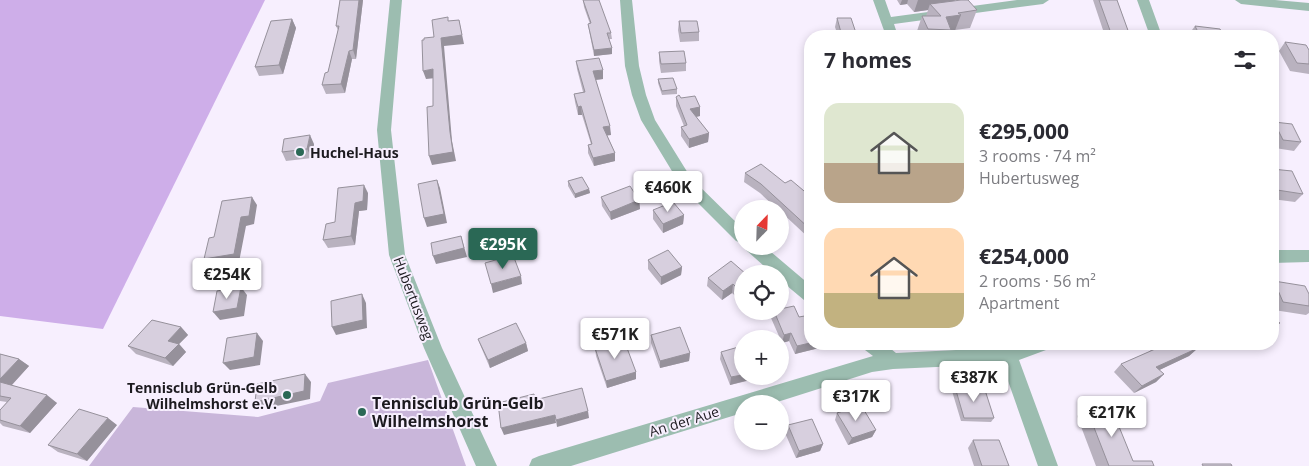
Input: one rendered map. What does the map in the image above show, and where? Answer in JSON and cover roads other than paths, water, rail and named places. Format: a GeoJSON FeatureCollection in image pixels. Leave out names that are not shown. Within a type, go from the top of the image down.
{"type":"FeatureCollection","features":[{"type":"Feature","properties":{"kind":"street","name":"Hubertusweg"},"geometry":{"type":"LineString","coordinates":[[396,0],[384,130],[397,255],[433,348],[487,466]]}},
{"type":"Feature","properties":{"kind":"street"},"geometry":{"type":"LineString","coordinates":[[626,0],[632,66],[639,95],[648,120],[686,182],[734,229]]}},
{"type":"Feature","properties":{"kind":"street"},"geometry":{"type":"LineString","coordinates":[[878,0],[890,30]]}},
{"type":"Feature","properties":{"kind":"street"},"geometry":{"type":"LineString","coordinates":[[886,21],[1043,0]]}},
{"type":"Feature","properties":{"kind":"street"},"geometry":{"type":"LineString","coordinates":[[1143,0],[1154,30]]}},
{"type":"Feature","properties":{"kind":"street"},"geometry":{"type":"LineString","coordinates":[[1241,0],[1309,7]]}},
{"type":"Feature","properties":{"kind":"street"},"geometry":{"type":"LineString","coordinates":[[762,255],[804,291]]}},
{"type":"Feature","properties":{"kind":"street"},"geometry":{"type":"LineString","coordinates":[[1279,257],[1309,256]]}},
{"type":"Feature","properties":{"kind":"street"},"geometry":{"type":"LineString","coordinates":[[879,350],[893,361]]}},
{"type":"Feature","properties":{"kind":"street"},"geometry":{"type":"LineString","coordinates":[[1006,350],[1048,466]]}},
{"type":"Feature","properties":{"kind":"street","name":"An der Aue"},"geometry":{"type":"LineString","coordinates":[[539,466],[872,364],[1006,350]]}},
{"type":"Feature","properties":{"kind":"place","name":"Huchel-Haus"},"geometry":{"type":"Point","coordinates":[300,152]}},
{"type":"Feature","properties":{"kind":"place","name":"Tennisclub Grün-Gelb Wilhelmshorst e.V."},"geometry":{"type":"Point","coordinates":[287,395]}},
{"type":"Feature","properties":{"kind":"place","name":"Tennisclub Grün-Gelb Wilhelmshorst"},"geometry":{"type":"Point","coordinates":[362,412]}}]}
